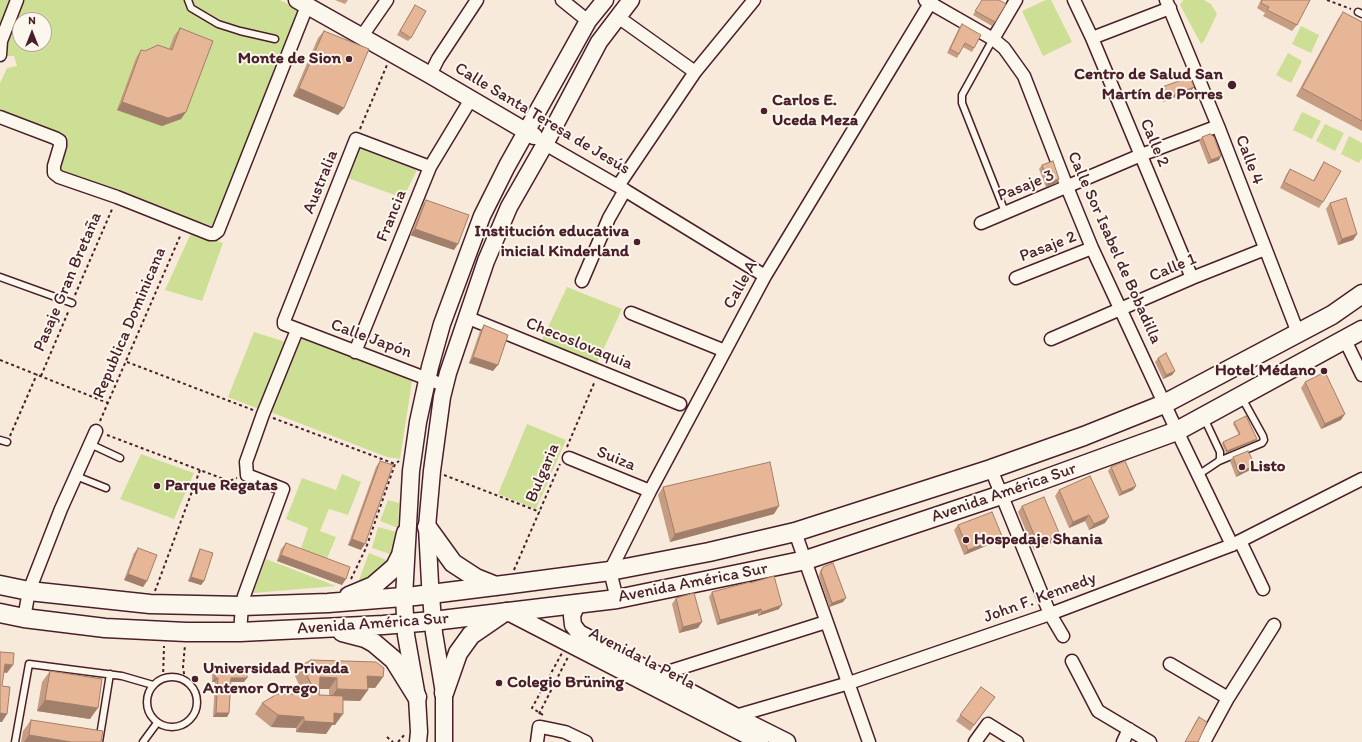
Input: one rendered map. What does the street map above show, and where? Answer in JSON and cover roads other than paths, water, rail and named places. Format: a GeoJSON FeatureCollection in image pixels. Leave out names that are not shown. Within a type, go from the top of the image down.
{"type":"FeatureCollection","features":[{"type":"Feature","properties":{"kind":"main road"},"geometry":{"type":"LineString","coordinates":[[418,742],[418,697],[405,623],[404,597],[406,533],[414,444],[430,367],[442,324],[482,216],[507,166],[588,21],[604,0]]}},
{"type":"Feature","properties":{"kind":"main road"},"geometry":{"type":"LineString","coordinates":[[444,742],[444,693],[433,621],[427,527],[432,471],[442,397],[446,386],[448,373],[486,261],[509,207],[545,144],[599,42],[631,0]]}},
{"type":"Feature","properties":{"kind":"main road","name":"Calle Santa Teresa de Jesús"},"geometry":{"type":"LineString","coordinates":[[302,3],[430,75],[545,144]]}},
{"type":"Feature","properties":{"kind":"main road","name":"Avenida América Sur"},"geometry":{"type":"LineString","coordinates":[[0,585],[29,591],[150,604],[242,606],[328,603],[431,594],[610,571],[708,552],[795,532],[991,469],[1084,436],[1164,404],[1332,315],[1361,306]]}},
{"type":"Feature","properties":{"kind":"main road","name":"Avenida América Sur"},"geometry":{"type":"LineString","coordinates":[[1345,340],[1361,306]]}},
{"type":"Feature","properties":{"kind":"main road","name":"Avenida América Sur"},"geometry":{"type":"LineString","coordinates":[[0,613],[24,618],[105,628],[165,632],[240,632],[322,629],[433,621],[506,611],[617,599],[806,560],[1001,495],[1177,431],[1362,330]]}},
{"type":"Feature","properties":{"kind":"main road"},"geometry":{"type":"LineString","coordinates":[[427,527],[453,563],[476,578],[504,585]]}},
{"type":"Feature","properties":{"kind":"main road"},"geometry":{"type":"LineString","coordinates":[[328,603],[366,590],[373,586],[395,567],[401,555],[406,533]]}},
{"type":"Feature","properties":{"kind":"main road","name":"Avenida la Perla"},"geometry":{"type":"LineString","coordinates":[[577,603],[572,616],[572,625],[579,633],[787,742]]}},
{"type":"Feature","properties":{"kind":"main road"},"geometry":{"type":"LineString","coordinates":[[444,693],[458,653],[471,635],[506,611]]}},
{"type":"Feature","properties":{"kind":"main road","name":"Avenida la Perla"},"geometry":{"type":"LineString","coordinates":[[506,611],[760,742]]}},
{"type":"Feature","properties":{"kind":"main road"},"geometry":{"type":"LineString","coordinates":[[322,629],[358,636],[374,643],[394,660],[418,697]]}},
{"type":"Feature","properties":{"kind":"main road"},"geometry":{"type":"LineString","coordinates":[[418,697],[444,693]]}},
{"type":"Feature","properties":{"kind":"street"},"geometry":{"type":"LineString","coordinates":[[0,55],[1,41],[17,0]]}},
{"type":"Feature","properties":{"kind":"street"},"geometry":{"type":"LineString","coordinates":[[362,36],[387,0]]}},
{"type":"Feature","properties":{"kind":"street"},"geometry":{"type":"LineString","coordinates":[[430,75],[438,59],[477,0]]}},
{"type":"Feature","properties":{"kind":"street"},"geometry":{"type":"LineString","coordinates":[[562,0],[588,21]]}},
{"type":"Feature","properties":{"kind":"street"},"geometry":{"type":"LineString","coordinates":[[582,281],[621,188],[695,72],[754,0]]}},
{"type":"Feature","properties":{"kind":"street"},"geometry":{"type":"LineString","coordinates":[[994,39],[1016,0]]}},
{"type":"Feature","properties":{"kind":"street","name":"Calle 2"},"geometry":{"type":"LineString","coordinates":[[1074,0],[1092,38],[1192,278]]}},
{"type":"Feature","properties":{"kind":"street","name":"Calle Sor Isabel de Bobadilla"},"geometry":{"type":"LineString","coordinates":[[929,1],[994,39],[1004,48],[1024,76],[1092,248],[1164,404],[1198,475],[1263,588]]}},
{"type":"Feature","properties":{"kind":"street","name":"Calle A"},"geometry":{"type":"LineString","coordinates":[[610,571],[650,491],[765,276],[929,1]]}},
{"type":"Feature","properties":{"kind":"street"},"geometry":{"type":"LineString","coordinates":[[0,117],[60,141],[54,166],[54,173],[59,177],[117,197],[210,234],[214,234],[218,231],[302,3]]}},
{"type":"Feature","properties":{"kind":"street"},"geometry":{"type":"LineString","coordinates":[[1092,38],[1168,4]]}},
{"type":"Feature","properties":{"kind":"street","name":"Calle 4"},"geometry":{"type":"LineString","coordinates":[[1168,4],[1218,126],[1298,333]]}},
{"type":"Feature","properties":{"kind":"street"},"geometry":{"type":"LineString","coordinates":[[618,17],[695,72]]}},
{"type":"Feature","properties":{"kind":"street","name":"Francia"},"geometry":{"type":"LineString","coordinates":[[355,352],[430,167],[471,99]]}},
{"type":"Feature","properties":{"kind":"street","name":"Pasaje 3"},"geometry":{"type":"LineString","coordinates":[[980,223],[1141,155],[1218,126]]}},
{"type":"Feature","properties":{"kind":"street","name":"Australia"},"geometry":{"type":"LineString","coordinates":[[284,324],[356,139],[430,167]]}},
{"type":"Feature","properties":{"kind":"street","name":"Calle Santa Teresa de Jesús"},"geometry":{"type":"LineString","coordinates":[[545,144],[621,188],[765,276]]}},
{"type":"Feature","properties":{"kind":"street","name":"Pasaje 2"},"geometry":{"type":"LineString","coordinates":[[1016,278],[1092,248]]}},
{"type":"Feature","properties":{"kind":"street","name":"Calle 1"},"geometry":{"type":"LineString","coordinates":[[1051,339],[1192,278],[1266,249]]}},
{"type":"Feature","properties":{"kind":"street"},"geometry":{"type":"LineString","coordinates":[[631,313],[725,351]]}},
{"type":"Feature","properties":{"kind":"street","name":"Checoslovaquia"},"geometry":{"type":"LineString","coordinates":[[466,317],[680,404]]}},
{"type":"Feature","properties":{"kind":"street","name":"Calle Japón"},"geometry":{"type":"LineString","coordinates":[[284,324],[446,386]]}},
{"type":"Feature","properties":{"kind":"street"},"geometry":{"type":"LineString","coordinates":[[240,632],[244,596],[283,489],[246,475],[246,462],[263,414],[297,330]]}},
{"type":"Feature","properties":{"kind":"street"},"geometry":{"type":"LineString","coordinates":[[1345,340],[1362,375]]}},
{"type":"Feature","properties":{"kind":"street"},"geometry":{"type":"LineString","coordinates":[[24,618],[29,591],[61,509],[96,431]]}},
{"type":"Feature","properties":{"kind":"street","name":"Suiza"},"geometry":{"type":"LineString","coordinates":[[565,456],[650,491]]}},
{"type":"Feature","properties":{"kind":"street"},"geometry":{"type":"LineString","coordinates":[[991,469],[1050,614],[1063,636]]}},
{"type":"Feature","properties":{"kind":"street","name":"John F. Kennedy"},"geometry":{"type":"LineString","coordinates":[[718,720],[737,717],[849,683],[1050,614],[1236,543],[1362,479]]}},
{"type":"Feature","properties":{"kind":"street"},"geometry":{"type":"LineString","coordinates":[[795,532],[869,742]]}},
{"type":"Feature","properties":{"kind":"street"},"geometry":{"type":"LineString","coordinates":[[610,571],[617,599]]}},
{"type":"Feature","properties":{"kind":"street"},"geometry":{"type":"LineString","coordinates":[[658,675],[826,622]]}},
{"type":"Feature","properties":{"kind":"street"},"geometry":{"type":"LineString","coordinates":[[1204,742],[1228,698],[1274,624]]}},
{"type":"Feature","properties":{"kind":"street"},"geometry":{"type":"LineString","coordinates":[[1072,661],[1098,711],[1150,742]]}},
{"type":"Feature","properties":{"kind":"street"},"geometry":{"type":"LineString","coordinates":[[1170,664],[1228,698]]}},
{"type":"Feature","properties":{"kind":"street"},"geometry":{"type":"LineString","coordinates":[[975,742],[988,724],[1017,742]]}},
{"type":"Feature","properties":{"kind":"street"},"geometry":{"type":"LineString","coordinates":[[1122,742],[1129,729]]}},
{"type":"Feature","properties":{"kind":"street"},"geometry":{"type":"LineString","coordinates":[[538,733],[566,732],[586,742]]}},
{"type":"Feature","properties":{"kind":"lane"},"geometry":{"type":"LineString","coordinates":[[188,0],[190,8],[198,14],[218,24],[275,39]]}},
{"type":"Feature","properties":{"kind":"lane"},"geometry":{"type":"LineString","coordinates":[[994,39],[962,94],[962,103],[1005,212]]}},
{"type":"Feature","properties":{"kind":"lane"},"geometry":{"type":"LineString","coordinates":[[0,277],[72,303]]}},
{"type":"Feature","properties":{"kind":"lane"},"geometry":{"type":"LineString","coordinates":[[1198,475],[1219,461],[1262,443],[1264,440],[1241,396]]}},
{"type":"Feature","properties":{"kind":"lane"},"geometry":{"type":"LineString","coordinates":[[1203,417],[1220,452],[1219,461]]}},
{"type":"Feature","properties":{"kind":"lane"},"geometry":{"type":"LineString","coordinates":[[0,440],[7,442]]}},
{"type":"Feature","properties":{"kind":"lane"},"geometry":{"type":"LineString","coordinates":[[90,444],[120,458]]}},
{"type":"Feature","properties":{"kind":"lane"},"geometry":{"type":"LineString","coordinates":[[76,476],[106,488]]}},
{"type":"Feature","properties":{"kind":"lane"},"geometry":{"type":"LineString","coordinates":[[15,742],[29,664],[122,676],[153,685]]}},
{"type":"Feature","properties":{"kind":"lane"},"geometry":{"type":"LineString","coordinates":[[99,742],[110,674]]}},
{"type":"Feature","properties":{"kind":"lane"},"geometry":{"type":"LineString","coordinates":[[174,676],[185,680],[193,686],[197,696],[198,706],[194,716],[187,723],[177,727],[167,727],[157,723],[150,715],[147,705],[148,694],[153,685],[163,678],[174,676]]}},
{"type":"Feature","properties":{"kind":"lane"},"geometry":{"type":"LineString","coordinates":[[143,742],[157,723]]}},
{"type":"Feature","properties":{"kind":"place","name":"Monte de Sion"},"geometry":{"type":"Point","coordinates":[349,59]}},
{"type":"Feature","properties":{"kind":"place","name":"Centro de Salud San Martín de Porres"},"geometry":{"type":"Point","coordinates":[1232,85]}},
{"type":"Feature","properties":{"kind":"place","name":"Carlos E. Uceda Meza"},"geometry":{"type":"Point","coordinates":[764,111]}},
{"type":"Feature","properties":{"kind":"place","name":"Institución educativa inicial Kinderland"},"geometry":{"type":"Point","coordinates":[637,242]}},
{"type":"Feature","properties":{"kind":"place","name":"Hotel Médano"},"geometry":{"type":"Point","coordinates":[1324,371]}},
{"type":"Feature","properties":{"kind":"place","name":"Listo"},"geometry":{"type":"Point","coordinates":[1242,467]}},
{"type":"Feature","properties":{"kind":"place","name":"Parque Regatas"},"geometry":{"type":"Point","coordinates":[157,486]}},
{"type":"Feature","properties":{"kind":"place","name":"Hospedaje Shania"},"geometry":{"type":"Point","coordinates":[966,540]}},
{"type":"Feature","properties":{"kind":"place","name":"Universidad Privada Antenor Orrego"},"geometry":{"type":"Point","coordinates":[195,679]}},
{"type":"Feature","properties":{"kind":"place","name":"Colegio Brüning"},"geometry":{"type":"Point","coordinates":[499,683]}}]}
